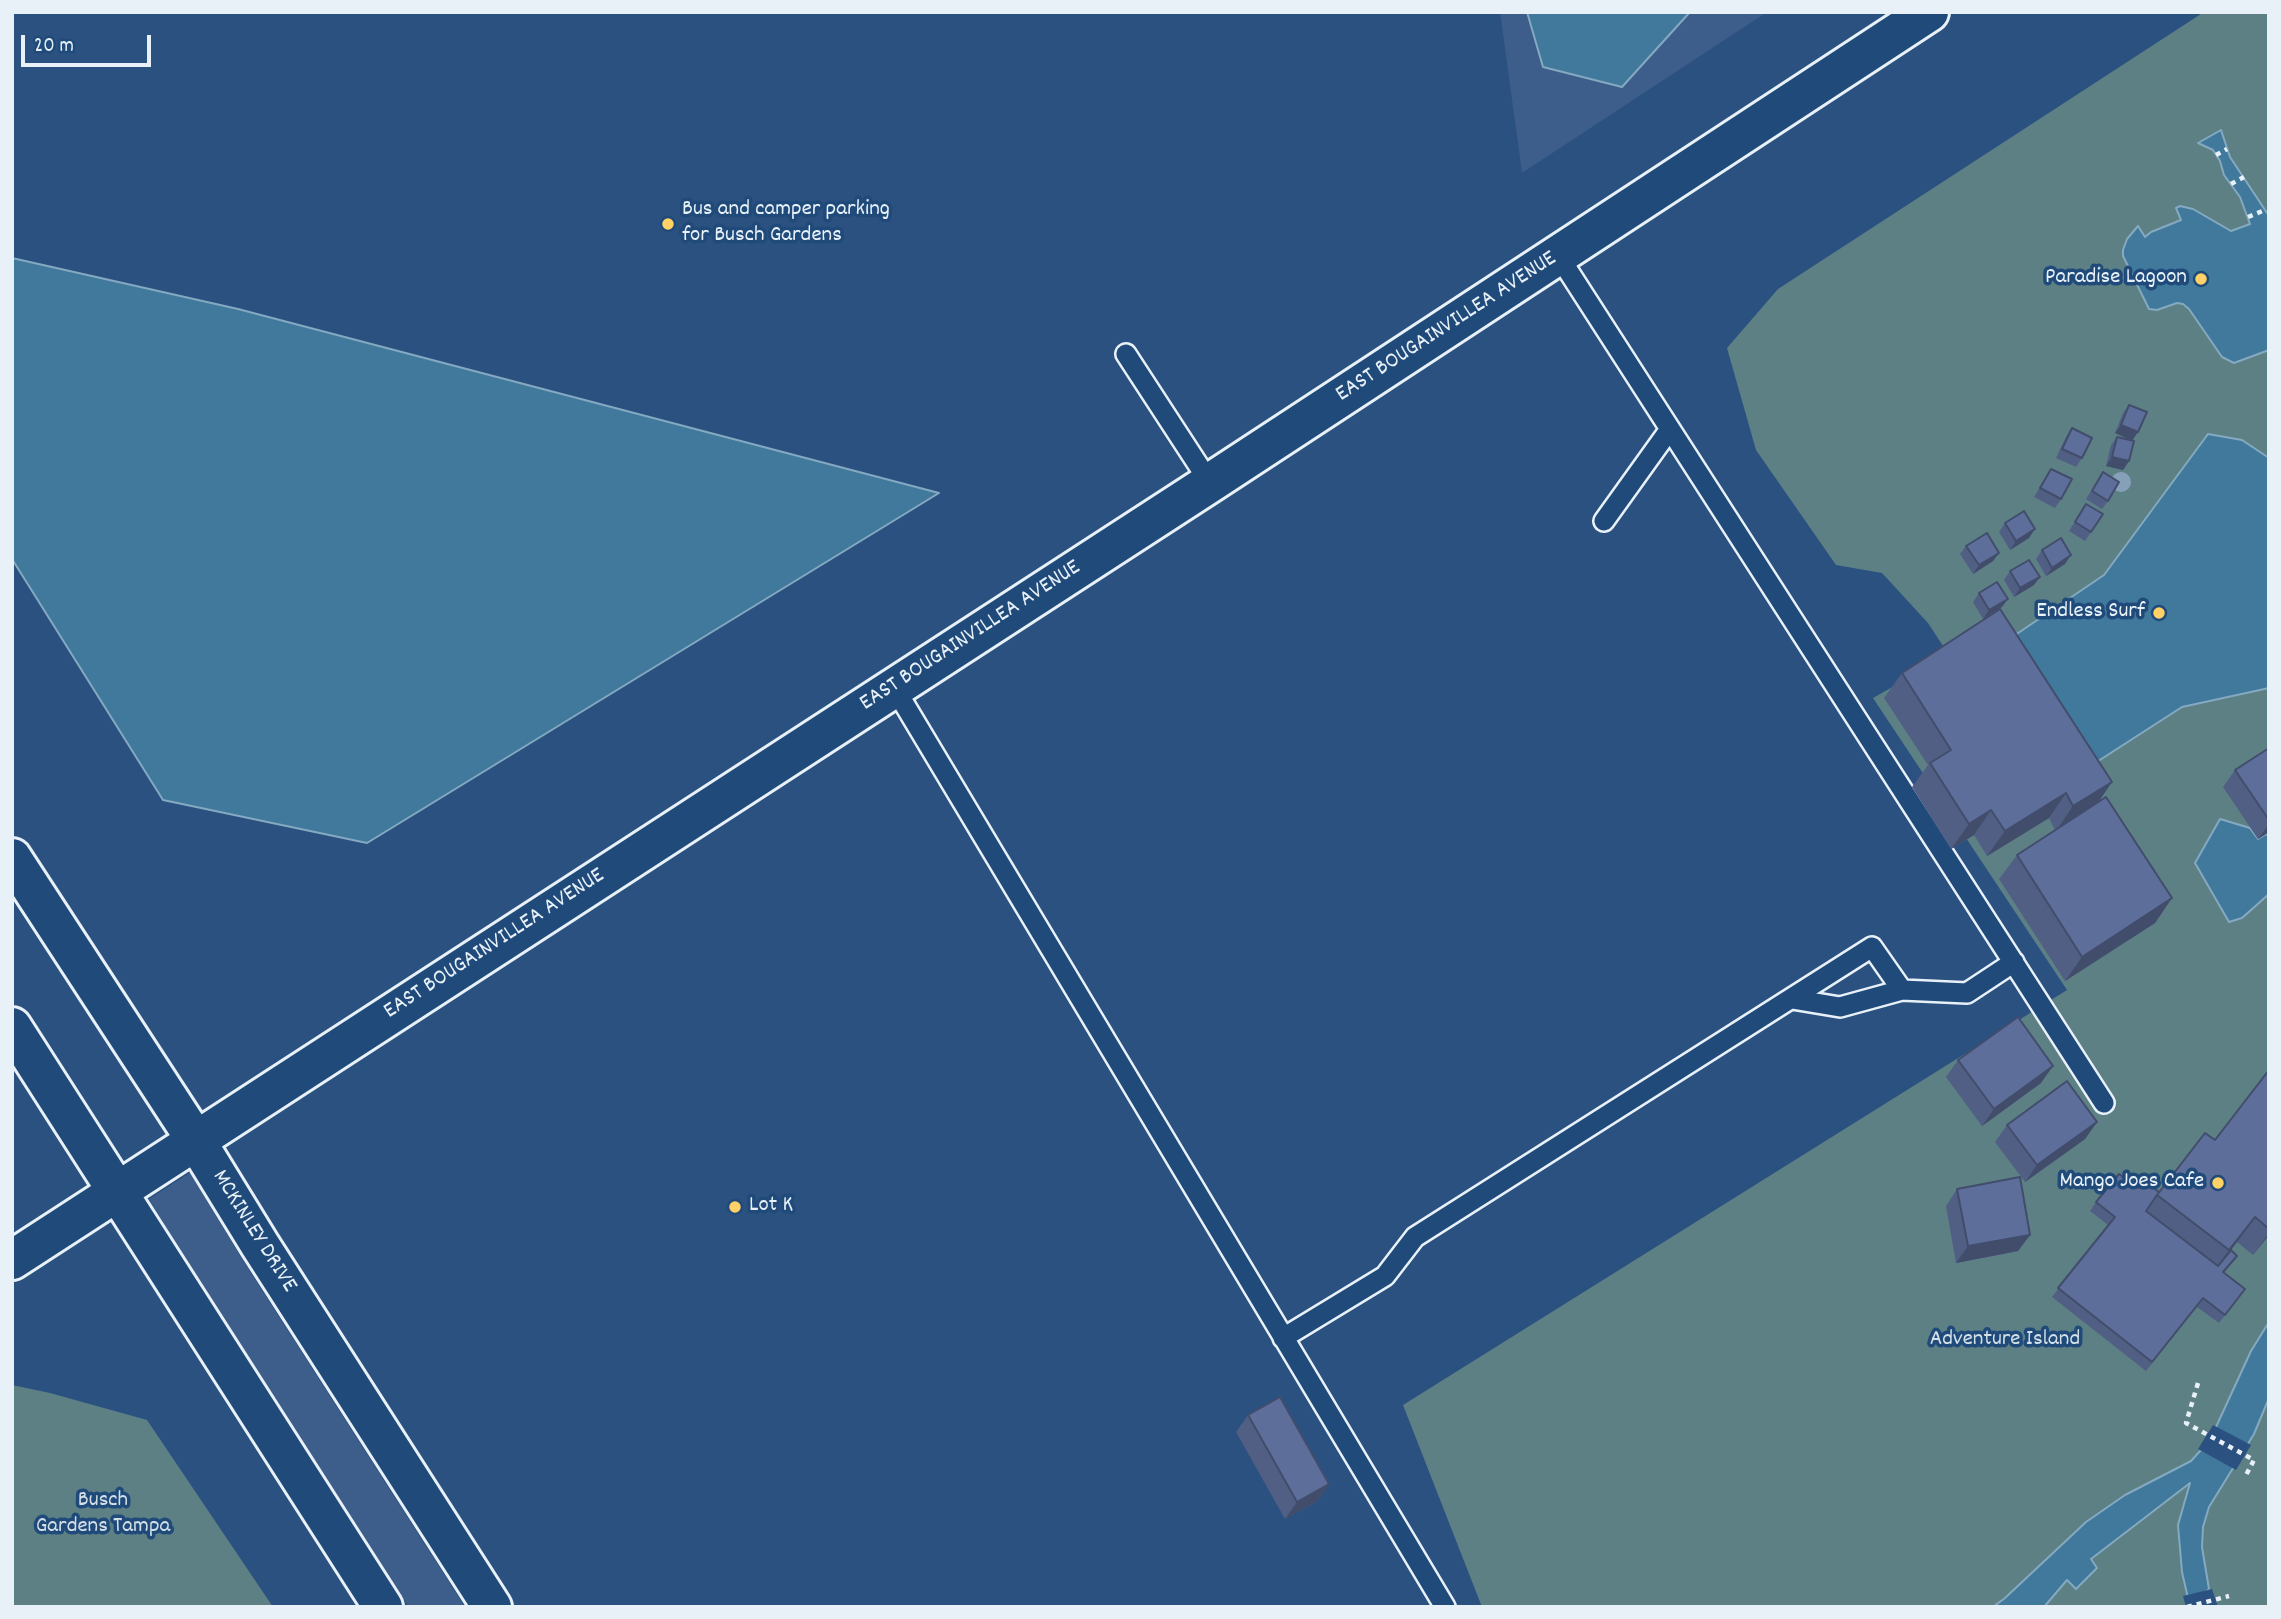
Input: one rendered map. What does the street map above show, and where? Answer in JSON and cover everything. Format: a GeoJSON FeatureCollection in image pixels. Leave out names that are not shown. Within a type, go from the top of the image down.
{"type":"FeatureCollection","features":[{"type":"Feature","properties":{"kind":"street","name":"EAST BOUGAINVILLEA AVENUE"},"geometry":{"type":"LineString","coordinates":[[12,1260],[1210,483],[1928,12]]}},
{"type":"Feature","properties":{"kind":"street","name":"MCKINLEY DRIVE"},"geometry":{"type":"LineString","coordinates":[[12,858],[195,1139],[492,1607]]}},
{"type":"Feature","properties":{"kind":"street"},"geometry":{"type":"LineString","coordinates":[[12,1027],[383,1607]]}},
{"type":"Feature","properties":{"kind":"lane"},"geometry":{"type":"LineString","coordinates":[[1558,255],[2104,1103]]}},
{"type":"Feature","properties":{"kind":"lane"},"geometry":{"type":"LineString","coordinates":[[1126,354],[1210,483]]}},
{"type":"Feature","properties":{"kind":"lane"},"geometry":{"type":"LineString","coordinates":[[1604,521],[1670,429]]}},
{"type":"Feature","properties":{"kind":"lane"},"geometry":{"type":"LineString","coordinates":[[894,687],[1445,1607]]}},
{"type":"Feature","properties":{"kind":"lane"},"geometry":{"type":"LineString","coordinates":[[1283,1338],[1385,1276],[1415,1237],[1872,947],[1902,990]]}},
{"type":"Feature","properties":{"kind":"lane"},"geometry":{"type":"LineString","coordinates":[[1792,999],[1840,1007],[1902,990],[1967,993],[2014,962]]}},
{"type":"Feature","properties":{"kind":"path"},"geometry":{"type":"LineString","coordinates":[[2216,155],[2227,149]]}},
{"type":"Feature","properties":{"kind":"path"},"geometry":{"type":"LineString","coordinates":[[2231,184],[2244,177]]}},
{"type":"Feature","properties":{"kind":"path"},"geometry":{"type":"LineString","coordinates":[[2248,217],[2265,210]]}},
{"type":"Feature","properties":{"kind":"path"},"geometry":{"type":"LineString","coordinates":[[2198,1383],[2186,1423],[2255,1461],[2246,1475]]}},
{"type":"Feature","properties":{"kind":"path"},"geometry":{"type":"LineString","coordinates":[[2187,1607],[2229,1596]]}},
{"type":"Feature","properties":{"kind":"shaded area"},"geometry":{"type":"Polygon","coordinates":[[[1500,12],[1767,12],[1522,173],[1500,12]]]}},
{"type":"Feature","properties":{"kind":"shaded area"},"geometry":{"type":"Polygon","coordinates":[[[1527,12],[1690,12],[1622,87],[1543,67],[1527,12]]]}},
{"type":"Feature","properties":{"kind":"shaded area","name":"Paradise Lagoon"},"geometry":{"type":"Polygon","coordinates":[[[2221,130],[2230,157],[2269,216],[2269,350],[2234,363],[2222,357],[2183,304],[2177,303],[2157,310],[2149,309],[2123,256],[2127,239],[2138,226],[2145,237],[2181,220],[2176,208],[2180,206],[2193,209],[2231,231],[2250,224],[2240,197],[2224,175],[2213,150],[2198,143],[2221,130]]]}},
{"type":"Feature","properties":{"kind":"shaded area"},"geometry":{"type":"Polygon","coordinates":[[[12,258],[238,309],[939,493],[367,843],[163,800],[12,559],[12,258]]]}},
{"type":"Feature","properties":{"kind":"shaded area","name":"Endless Surf"},"geometry":{"type":"Polygon","coordinates":[[[2208,434],[2242,440],[2269,458],[2269,688],[2182,707],[2075,776],[1993,650],[2104,575],[2208,434]]]}},
{"type":"Feature","properties":{"kind":"shaded area"},"geometry":{"type":"Polygon","coordinates":[[[2220,819],[2250,828],[2258,839],[2266,834],[2269,836],[2269,894],[2242,918],[2229,922],[2195,863],[2220,819]]]}},
{"type":"Feature","properties":{"kind":"shaded area"},"geometry":{"type":"Polygon","coordinates":[[[190,1173],[242,1259],[465,1607],[409,1607],[203,1287],[149,1199],[190,1173]]]}},
{"type":"Feature","properties":{"kind":"shaded area"},"geometry":{"type":"Polygon","coordinates":[[[2269,1322],[2269,1398],[2254,1434],[2209,1507],[2203,1527],[2202,1547],[2209,1589],[2190,1607],[2182,1572],[2178,1525],[2190,1483],[2091,1559],[2097,1568],[2076,1589],[2067,1580],[2044,1607],[1993,1607],[2086,1522],[2125,1495],[2191,1461],[2216,1427],[2251,1351],[2269,1322]]]}},
{"type":"Feature","properties":{"kind":"green space","name":"Adventure Island"},"geometry":{"type":"Polygon","coordinates":[[[2204,12],[2269,12],[2269,1607],[1482,1607],[1403,1405],[2067,990],[1873,698],[1949,655],[1928,623],[1882,573],[1836,565],[1756,450],[1727,348],[1778,289],[2204,12]]]}},
{"type":"Feature","properties":{"kind":"green space","name":"Busch Gardens Tampa"},"geometry":{"type":"Polygon","coordinates":[[[12,1385],[147,1420],[273,1607],[12,1607],[12,1385]]]}},
{"type":"Feature","properties":{"kind":"pier"},"geometry":{"type":"Polygon","coordinates":[[[2213,1425],[2251,1445],[2236,1470],[2198,1449],[2213,1425]]]}},
{"type":"Feature","properties":{"kind":"pier"},"geometry":{"type":"Polygon","coordinates":[[[2212,1589],[2218,1607],[2186,1607],[2183,1596],[2212,1589]]]}},
{"type":"Feature","properties":{"kind":"building"},"geometry":{"type":"Polygon","coordinates":[[[2129,405],[2147,412],[2138,432],[2121,425],[2129,405]]]}},
{"type":"Feature","properties":{"kind":"building"},"geometry":{"type":"Polygon","coordinates":[[[2072,428],[2092,438],[2082,458],[2062,449],[2072,428]]]}},
{"type":"Feature","properties":{"kind":"building"},"geometry":{"type":"Polygon","coordinates":[[[2117,437],[2134,441],[2129,461],[2112,457],[2117,437]]]}},
{"type":"Feature","properties":{"kind":"building"},"geometry":{"type":"Polygon","coordinates":[[[2051,469],[2072,479],[2061,499],[2040,488],[2051,469]]]}},
{"type":"Feature","properties":{"kind":"building"},"geometry":{"type":"Polygon","coordinates":[[[2103,472],[2119,482],[2108,501],[2092,491],[2103,472]]]}},
{"type":"Feature","properties":{"kind":"building"},"geometry":{"type":"Polygon","coordinates":[[[2086,504],[2103,514],[2091,532],[2075,522],[2086,504]]]}},
{"type":"Feature","properties":{"kind":"building"},"geometry":{"type":"Polygon","coordinates":[[[2024,511],[2035,529],[2016,541],[2005,523],[2024,511]]]}},
{"type":"Feature","properties":{"kind":"building"},"geometry":{"type":"Polygon","coordinates":[[[1987,533],[1999,553],[1979,565],[1966,546],[1987,533]]]}},
{"type":"Feature","properties":{"kind":"building"},"geometry":{"type":"Polygon","coordinates":[[[2061,538],[2071,555],[2052,568],[2042,550],[2061,538]]]}},
{"type":"Feature","properties":{"kind":"building"},"geometry":{"type":"Polygon","coordinates":[[[2029,560],[2040,577],[2020,588],[2010,571],[2029,560]]]}},
{"type":"Feature","properties":{"kind":"building"},"geometry":{"type":"Polygon","coordinates":[[[1997,582],[2008,599],[1989,610],[1979,593],[1997,582]]]}},
{"type":"Feature","properties":{"kind":"building"},"geometry":{"type":"Polygon","coordinates":[[[2000,609],[2112,782],[2073,806],[2066,793],[2005,831],[1991,810],[1969,824],[1930,763],[1951,750],[1902,673],[2000,609]]]}},
{"type":"Feature","properties":{"kind":"building"},"geometry":{"type":"Polygon","coordinates":[[[2269,748],[2269,820],[2235,770],[2269,748]]]}},
{"type":"Feature","properties":{"kind":"building"},"geometry":{"type":"Polygon","coordinates":[[[2106,797],[2172,898],[2082,957],[2017,855],[2106,797]]]}},
{"type":"Feature","properties":{"kind":"building"},"geometry":{"type":"Polygon","coordinates":[[[2018,1017],[2053,1066],[1994,1109],[1958,1060],[2018,1017]]]}},
{"type":"Feature","properties":{"kind":"building","name":"Mango Joes Cafe"},"geometry":{"type":"Polygon","coordinates":[[[2269,1070],[2269,1229],[2255,1217],[2229,1250],[2157,1195],[2205,1133],[2215,1140],[2269,1070]]]}},
{"type":"Feature","properties":{"kind":"building"},"geometry":{"type":"Polygon","coordinates":[[[2067,1081],[2097,1122],[2037,1165],[2007,1125],[2067,1081]]]}},
{"type":"Feature","properties":{"kind":"building"},"geometry":{"type":"Polygon","coordinates":[[[2119,1174],[2138,1188],[2144,1181],[2159,1192],[2146,1211],[2218,1266],[2231,1250],[2237,1256],[2223,1272],[2245,1289],[2225,1315],[2203,1298],[2152,1362],[2058,1288],[2115,1217],[2096,1202],[2119,1174]]]}},
{"type":"Feature","properties":{"kind":"building"},"geometry":{"type":"Polygon","coordinates":[[[2020,1177],[2030,1235],[1968,1246],[1957,1189],[2020,1177]]]}},
{"type":"Feature","properties":{"kind":"building"},"geometry":{"type":"Polygon","coordinates":[[[1280,1397],[1329,1484],[1297,1502],[1248,1415],[1280,1397]]]}},
{"type":"Feature","properties":{"kind":"place","name":"Bus and camper parking for Busch Gardens"},"geometry":{"type":"Point","coordinates":[668,224]}},
{"type":"Feature","properties":{"kind":"place","name":"Paradise Lagoon"},"geometry":{"type":"Point","coordinates":[2201,279]}},
{"type":"Feature","properties":{"kind":"place","name":"Endless Surf"},"geometry":{"type":"Point","coordinates":[2159,613]}},
{"type":"Feature","properties":{"kind":"place","name":"Mango Joes Cafe"},"geometry":{"type":"Point","coordinates":[2218,1183]}},
{"type":"Feature","properties":{"kind":"place","name":"Lot K"},"geometry":{"type":"Point","coordinates":[735,1207]}}]}
